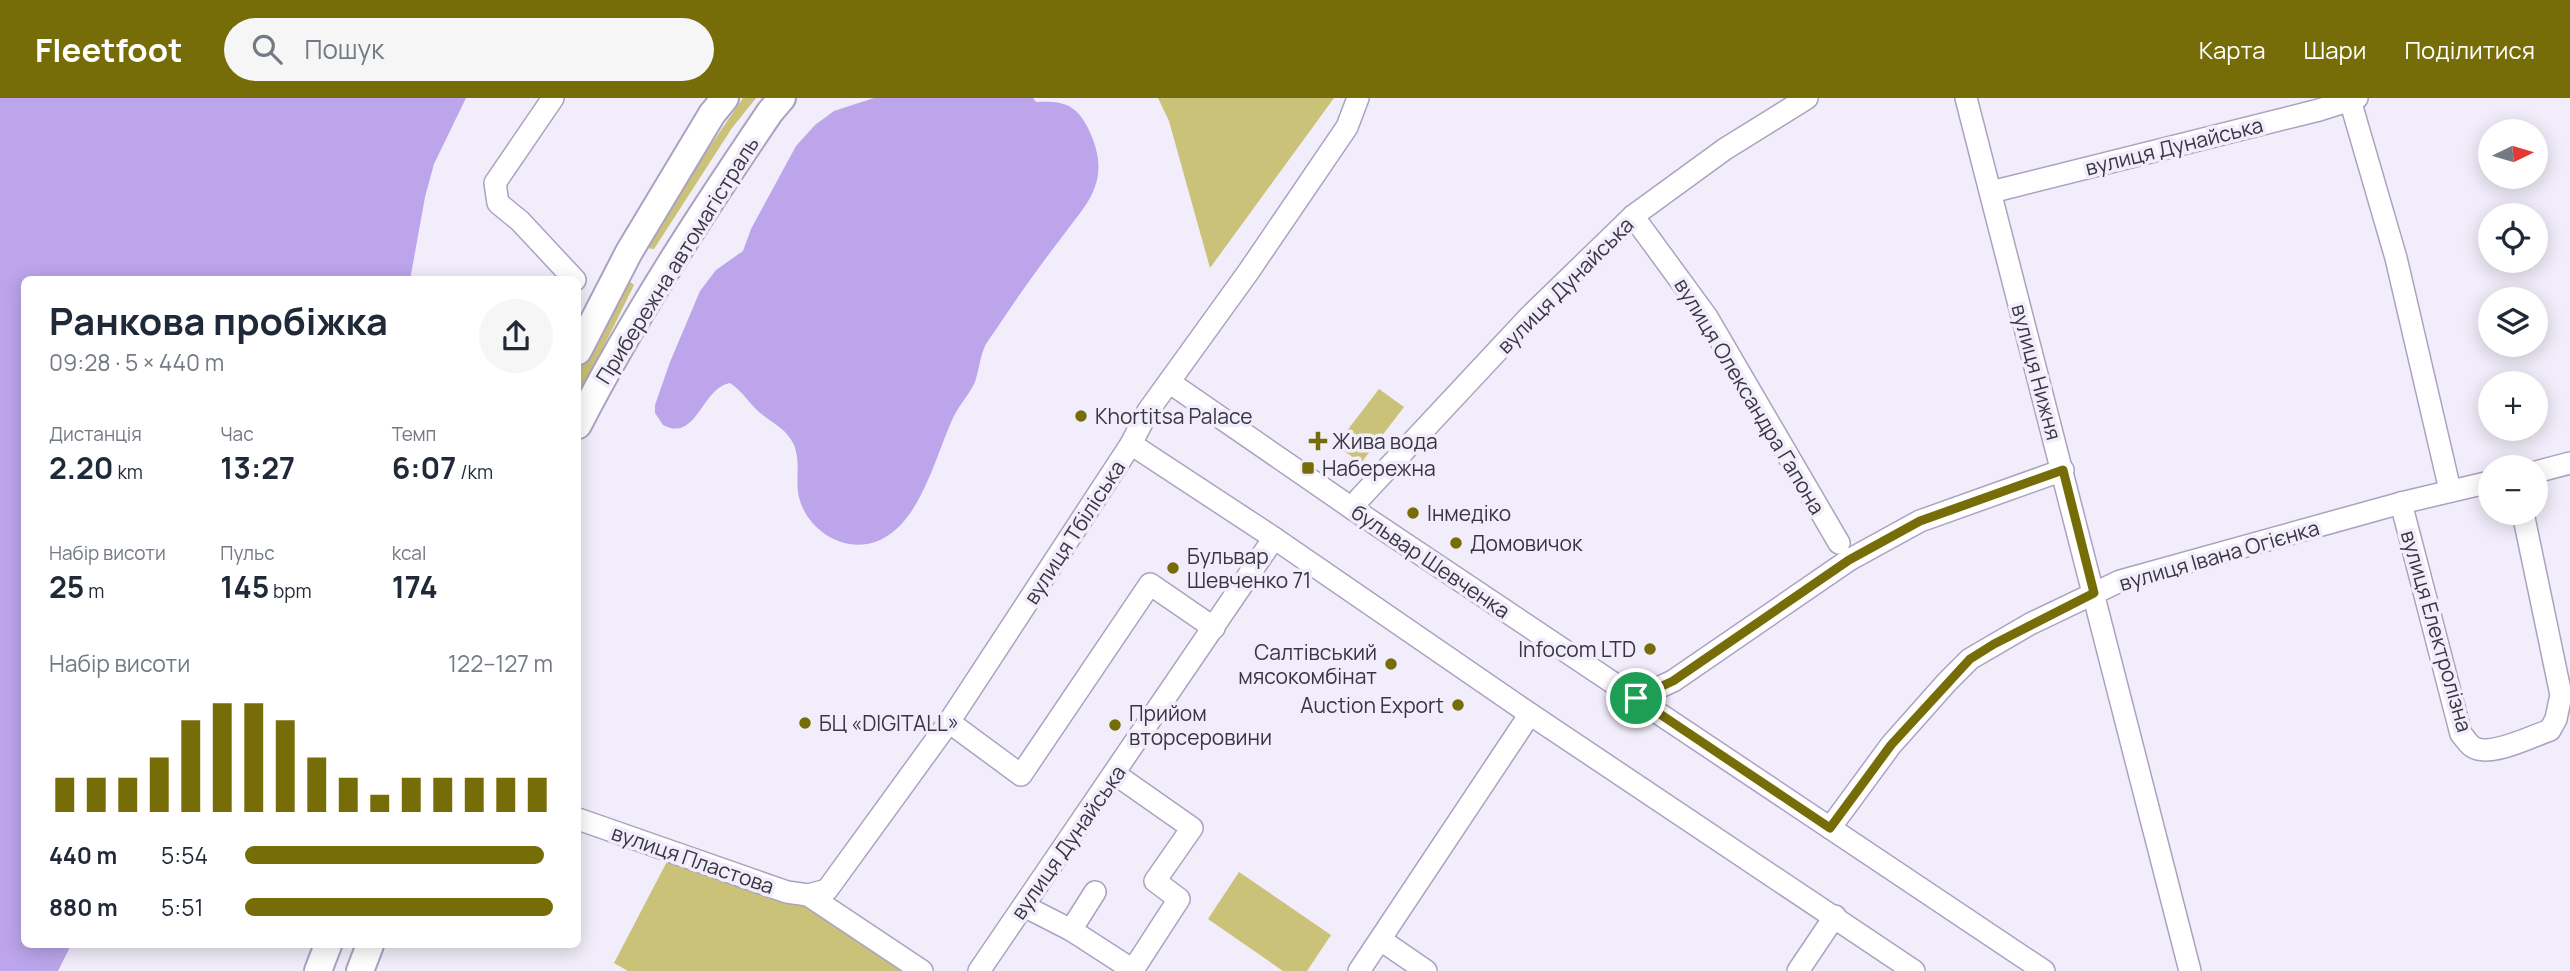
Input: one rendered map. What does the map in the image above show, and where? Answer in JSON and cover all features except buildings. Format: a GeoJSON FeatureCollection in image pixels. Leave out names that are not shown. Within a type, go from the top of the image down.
{"type":"FeatureCollection","features":[{"type":"Feature","properties":{"kind":"main road","name":"Прибережна автомагістраль"},"geometry":{"type":"LineString","coordinates":[[581,345],[642,232],[712,114],[725,98]]}},
{"type":"Feature","properties":{"kind":"main road","name":"Прибережна автомагістраль"},"geometry":{"type":"LineString","coordinates":[[581,419],[606,371],[680,248],[782,98]]}},
{"type":"Feature","properties":{"kind":"main road"},"geometry":{"type":"LineString","coordinates":[[642,232],[643,247],[649,252],[664,253],[680,248]]}},
{"type":"Feature","properties":{"kind":"main road"},"geometry":{"type":"LineString","coordinates":[[610,288],[631,276],[642,285],[644,306]]}},
{"type":"Feature","properties":{"kind":"main road"},"geometry":{"type":"LineString","coordinates":[[318,971],[327,948]]}},
{"type":"Feature","properties":{"kind":"main road"},"geometry":{"type":"LineString","coordinates":[[360,971],[369,948]]}},
{"type":"Feature","properties":{"kind":"street"},"geometry":{"type":"LineString","coordinates":[[553,98],[495,183],[498,203],[520,221],[571,276]]}},
{"type":"Feature","properties":{"kind":"street","name":"вулиця Тбіліська"},"geometry":{"type":"LineString","coordinates":[[818,893],[948,722],[1131,444],[1148,411],[1249,271],[1347,127],[1358,98]]}},
{"type":"Feature","properties":{"kind":"street","name":"вулиця Дунайська"},"geometry":{"type":"LineString","coordinates":[[1353,509],[1360,498],[1530,316],[1633,216],[1725,149],[1807,98]]}},
{"type":"Feature","properties":{"kind":"street","name":"вулиця Нижня"},"geometry":{"type":"LineString","coordinates":[[1966,98],[2190,971]]}},
{"type":"Feature","properties":{"kind":"street"},"geometry":{"type":"LineString","coordinates":[[2354,99],[2396,258],[2450,491]]}},
{"type":"Feature","properties":{"kind":"street","name":"вулиця Дунайська"},"geometry":{"type":"LineString","coordinates":[[1991,192],[2317,104],[2354,99]]}},
{"type":"Feature","properties":{"kind":"street","name":"вулиця Олександра Гапона"},"geometry":{"type":"LineString","coordinates":[[1633,216],[1707,317],[1839,543]]}},
{"type":"Feature","properties":{"kind":"street"},"geometry":{"type":"LineString","coordinates":[[581,282],[610,288]]}},
{"type":"Feature","properties":{"kind":"street","name":"бульвар Шевченка"},"geometry":{"type":"LineString","coordinates":[[1169,382],[1353,509],[2044,971]]}},
{"type":"Feature","properties":{"kind":"street"},"geometry":{"type":"LineString","coordinates":[[1131,444],[1914,971]]}},
{"type":"Feature","properties":{"kind":"street"},"geometry":{"type":"LineString","coordinates":[[2548,469],[2570,463]]}},
{"type":"Feature","properties":{"kind":"street"},"geometry":{"type":"LineString","coordinates":[[1636,698],[1673,681],[1849,560],[1920,521],[2063,470]]}},
{"type":"Feature","properties":{"kind":"street","name":"вулиця Івана Огієнка"},"geometry":{"type":"LineString","coordinates":[[1830,828],[1891,745],[1970,659],[1994,644],[2094,593],[2132,578],[2401,503],[2478,485]]}},
{"type":"Feature","properties":{"kind":"street","name":"вулиця Електролізна"},"geometry":{"type":"LineString","coordinates":[[2401,503],[2461,734],[2474,748],[2482,750],[2493,750],[2550,730],[2560,708],[2561,695],[2526,525]]}},
{"type":"Feature","properties":{"kind":"street","name":"вулиця Дунайська"},"geometry":{"type":"LineString","coordinates":[[979,971],[1274,538]]}},
{"type":"Feature","properties":{"kind":"street"},"geometry":{"type":"LineString","coordinates":[[948,722],[1021,775],[1150,584],[1214,628]]}},
{"type":"Feature","properties":{"kind":"street"},"geometry":{"type":"LineString","coordinates":[[1359,971],[1530,714]]}},
{"type":"Feature","properties":{"kind":"street"},"geometry":{"type":"LineString","coordinates":[[1024,906],[1071,930],[1133,970],[1179,899],[1155,881],[1192,828],[1115,774]]}},
{"type":"Feature","properties":{"kind":"street","name":"вулиця Пластова"},"geometry":{"type":"LineString","coordinates":[[581,819],[787,892],[818,893],[922,971]]}},
{"type":"Feature","properties":{"kind":"street"},"geometry":{"type":"LineString","coordinates":[[1071,930],[1095,892]]}},
{"type":"Feature","properties":{"kind":"street"},"geometry":{"type":"LineString","coordinates":[[1798,971],[1835,916]]}},
{"type":"Feature","properties":{"kind":"street"},"geometry":{"type":"LineString","coordinates":[[1381,940],[1426,971]]}},
{"type":"Feature","properties":{"kind":"shaded area"},"geometry":{"type":"Polygon","coordinates":[[[0,98],[466,98],[434,164],[411,276],[21,276],[21,948],[70,948],[58,971],[0,971],[0,98]]]}},
{"type":"Feature","properties":{"kind":"shaded area"},"geometry":{"type":"Polygon","coordinates":[[[743,98],[756,98],[732,128],[654,249],[646,248],[645,241],[743,98]]]}},
{"type":"Feature","properties":{"kind":"shaded area"},"geometry":{"type":"Polygon","coordinates":[[[874,98],[1033,98],[1036,102],[1067,105],[1078,113],[1088,128],[1098,156],[1098,168],[1096,183],[1085,206],[986,344],[975,382],[953,418],[931,474],[912,511],[885,538],[856,545],[824,534],[808,518],[799,497],[794,445],[781,428],[759,412],[730,383],[712,394],[684,427],[674,429],[663,425],[655,413],[655,405],[700,291],[716,270],[743,251],[751,229],[796,146],[815,125],[834,111],[874,98]]]}},
{"type":"Feature","properties":{"kind":"shaded area"},"geometry":{"type":"Polygon","coordinates":[[[1158,98],[1334,98],[1210,268],[1169,121],[1158,98]]]}},
{"type":"Feature","properties":{"kind":"shaded area"},"geometry":{"type":"Polygon","coordinates":[[[622,281],[629,281],[634,285],[581,393],[581,364],[622,281]]]}},
{"type":"Feature","properties":{"kind":"shaded area"},"geometry":{"type":"Polygon","coordinates":[[[1379,389],[1404,407],[1361,463],[1336,445],[1379,389]]]}},
{"type":"Feature","properties":{"kind":"shaded area"},"geometry":{"type":"Polygon","coordinates":[[[672,852],[787,892],[926,971],[628,971],[614,963],[672,852]]]}},
{"type":"Feature","properties":{"kind":"shaded area"},"geometry":{"type":"Polygon","coordinates":[[[1239,872],[1331,935],[1307,971],[1283,971],[1208,919],[1239,872]]]}},
{"type":"Feature","properties":{"kind":"place","name":"Khortitsa Palace"},"geometry":{"type":"Point","coordinates":[1081,416]}},
{"type":"Feature","properties":{"kind":"place","name":"Жива вода"},"geometry":{"type":"Point","coordinates":[1318,441]}},
{"type":"Feature","properties":{"kind":"place","name":"Набережна"},"geometry":{"type":"Point","coordinates":[1308,468]}},
{"type":"Feature","properties":{"kind":"place","name":"Інмедіко"},"geometry":{"type":"Point","coordinates":[1413,513]}},
{"type":"Feature","properties":{"kind":"place","name":"Домовичок"},"geometry":{"type":"Point","coordinates":[1456,543]}},
{"type":"Feature","properties":{"kind":"place","name":"Бульвар Шевченко 71"},"geometry":{"type":"Point","coordinates":[1173,568]}},
{"type":"Feature","properties":{"kind":"place","name":"Infocom LTD"},"geometry":{"type":"Point","coordinates":[1650,649]}},
{"type":"Feature","properties":{"kind":"place","name":"Салтівський мясокомбінат"},"geometry":{"type":"Point","coordinates":[1391,664]}},
{"type":"Feature","properties":{"kind":"place","name":"Auction Export"},"geometry":{"type":"Point","coordinates":[1458,705]}},
{"type":"Feature","properties":{"kind":"place","name":"БЦ «DIGITALL»"},"geometry":{"type":"Point","coordinates":[805,723]}},
{"type":"Feature","properties":{"kind":"place","name":"Прийом вторсеровини"},"geometry":{"type":"Point","coordinates":[1115,725]}},
{"type":"Feature","properties":{"kind":"route"},"geometry":{"type":"LineString","coordinates":[[2063,470],[2094,593],[2030,624],[1970,659],[1891,745],[1830,828],[1636,698],[1673,681],[1849,560],[1920,521],[2063,470]]}}]}
